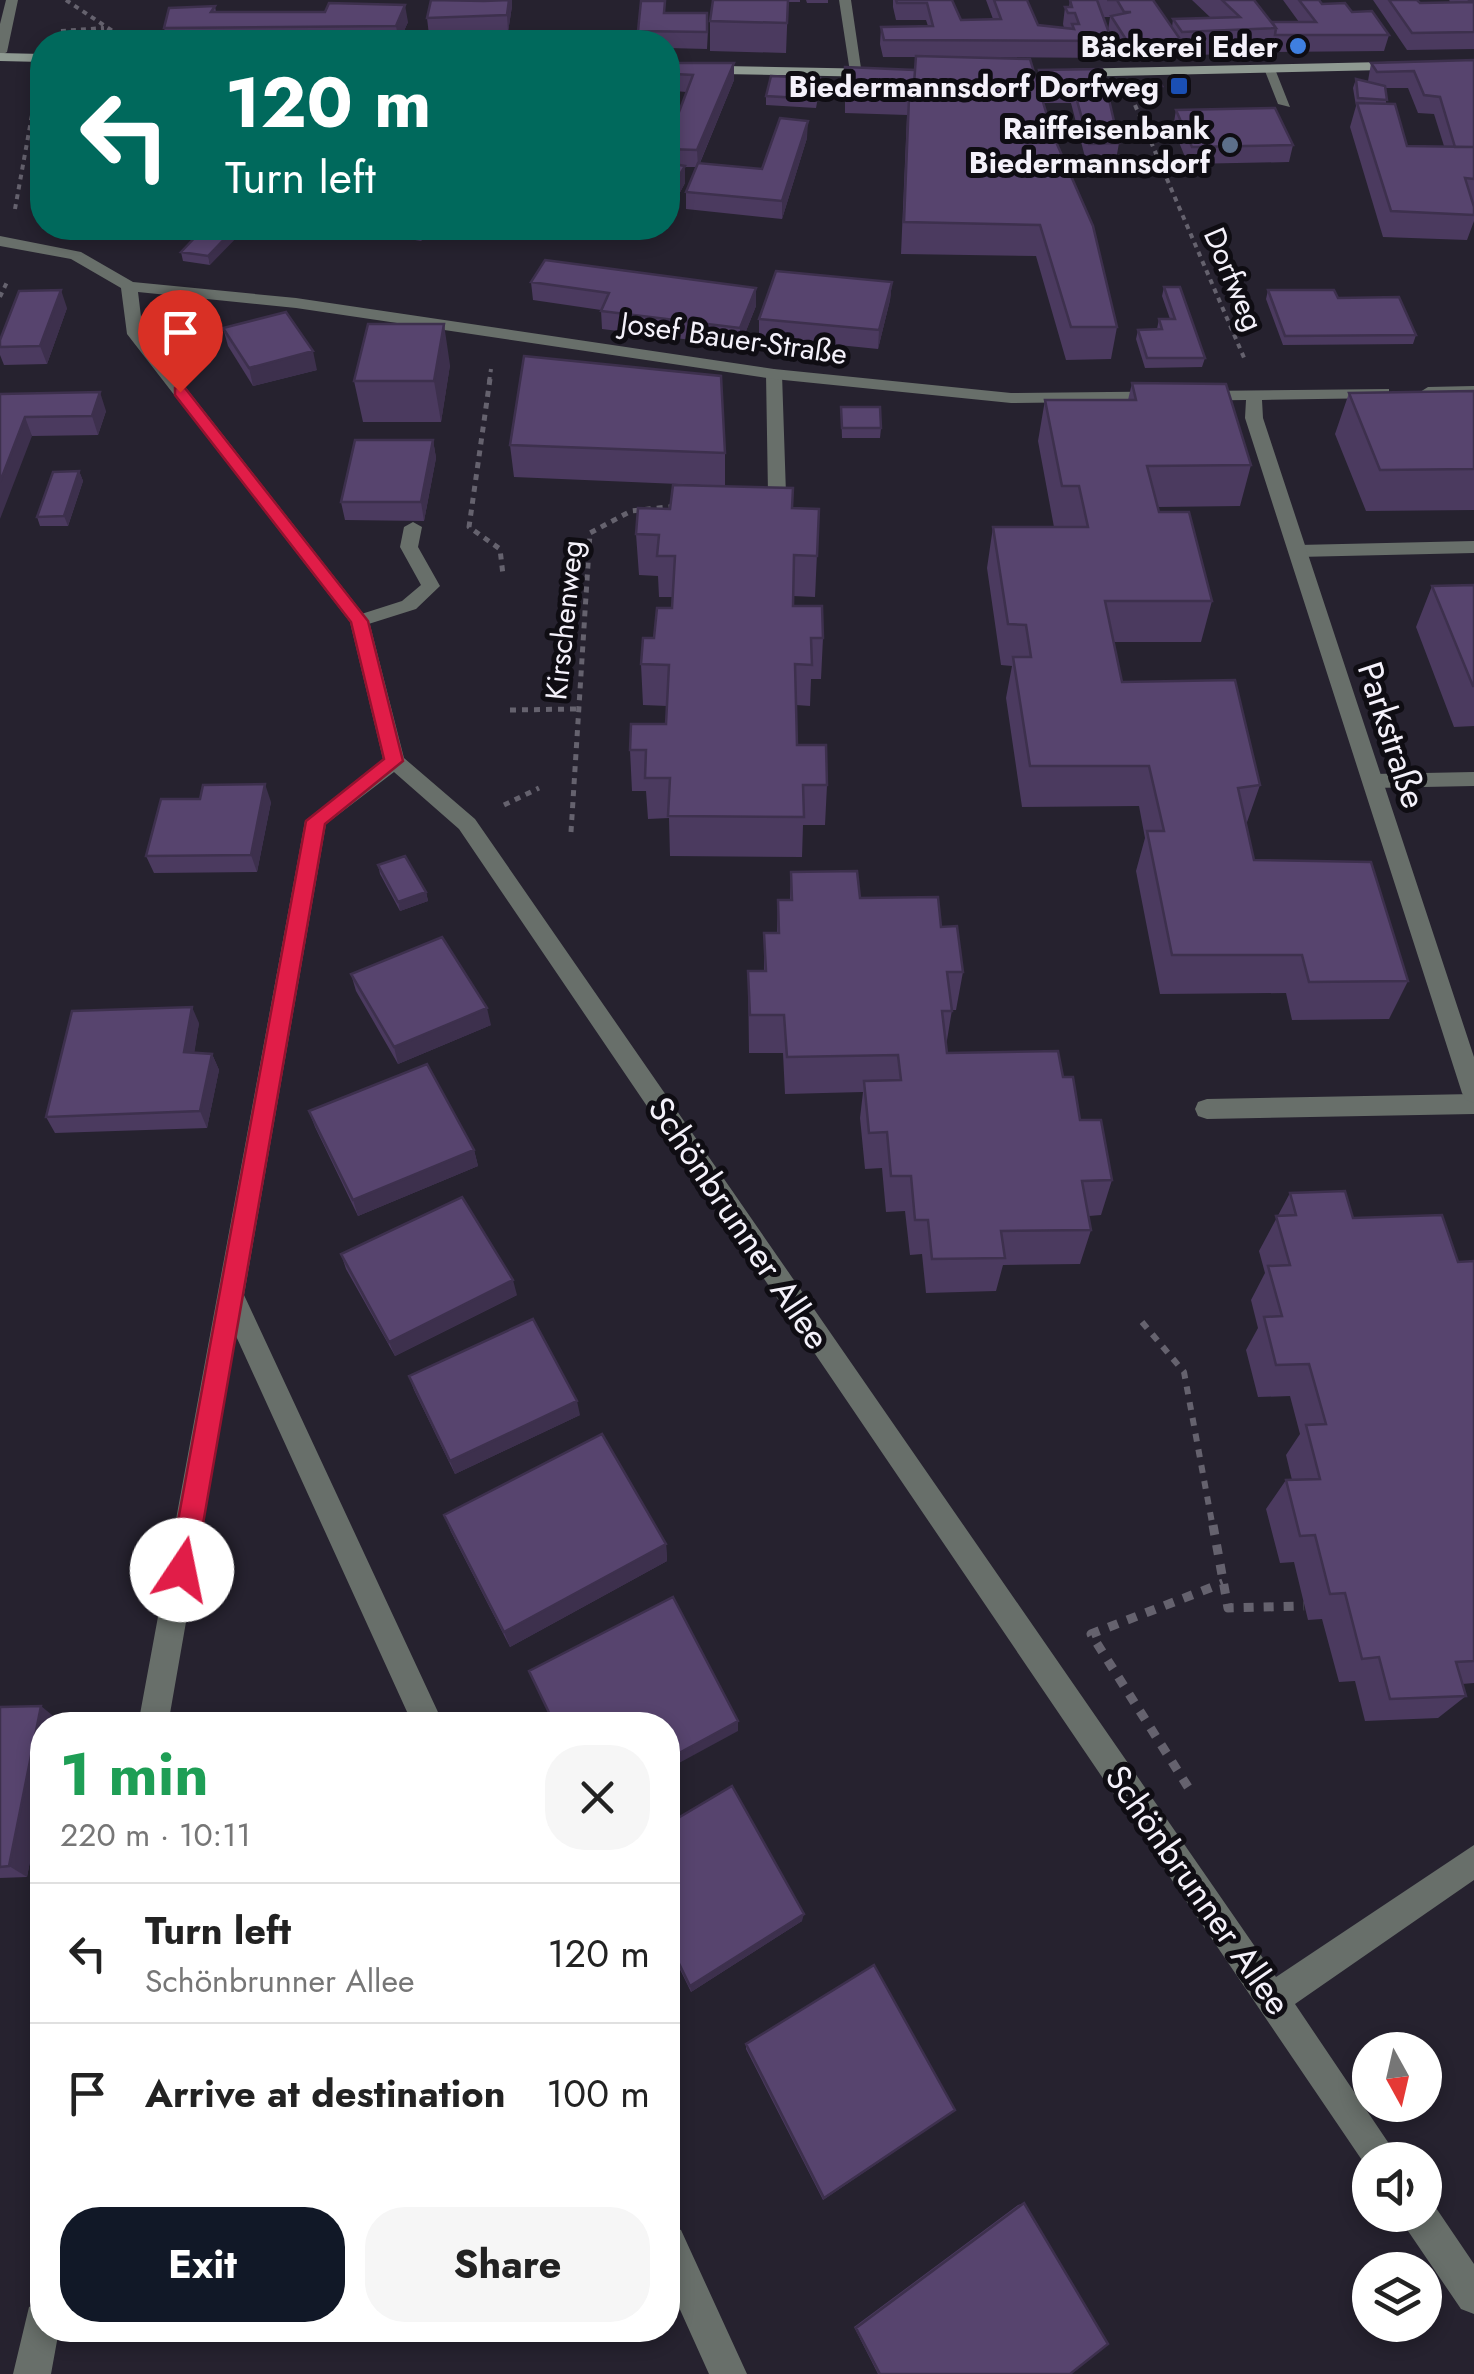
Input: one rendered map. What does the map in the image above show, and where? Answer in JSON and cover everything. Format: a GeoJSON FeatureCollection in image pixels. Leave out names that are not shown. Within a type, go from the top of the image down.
{"type":"FeatureCollection","features":[{"type":"Feature","properties":{"kind":"street"},"geometry":{"type":"LineString","coordinates":[[12,0],[0,55],[30,57]]}},
{"type":"Feature","properties":{"kind":"street"},"geometry":{"type":"LineString","coordinates":[[844,0],[857,72]]}},
{"type":"Feature","properties":{"kind":"street"},"geometry":{"type":"LineString","coordinates":[[1044,73],[1474,64]]}},
{"type":"Feature","properties":{"kind":"street"},"geometry":{"type":"LineString","coordinates":[[680,68],[894,73]]}},
{"type":"Feature","properties":{"kind":"street"},"geometry":{"type":"LineString","coordinates":[[1268,69],[1285,104]]}},
{"type":"Feature","properties":{"kind":"street","name":"Josef Bauer-Straße"},"geometry":{"type":"LineString","coordinates":[[0,241],[76,255],[128,286],[296,303],[774,374],[1011,398],[1400,392]]}},
{"type":"Feature","properties":{"kind":"street"},"geometry":{"type":"LineString","coordinates":[[128,286],[135,334],[359,621],[394,761],[316,821],[155,1712]]}},
{"type":"Feature","properties":{"kind":"street"},"geometry":{"type":"LineString","coordinates":[[758,524],[777,494],[774,374]]}},
{"type":"Feature","properties":{"kind":"street"},"geometry":{"type":"LineString","coordinates":[[1418,392],[1474,391]]}},
{"type":"Feature","properties":{"kind":"street","name":"Parkstraße"},"geometry":{"type":"LineString","coordinates":[[1254,396],[1254,418],[1474,1092]]}},
{"type":"Feature","properties":{"kind":"street"},"geometry":{"type":"LineString","coordinates":[[359,621],[409,605],[431,586],[409,548],[413,527]]}},
{"type":"Feature","properties":{"kind":"street"},"geometry":{"type":"LineString","coordinates":[[1298,551],[1474,547]]}},
{"type":"Feature","properties":{"kind":"street","name":"Schönbrunner Allee"},"geometry":{"type":"LineString","coordinates":[[394,761],[467,824],[1370,2142]]}},
{"type":"Feature","properties":{"kind":"street"},"geometry":{"type":"LineString","coordinates":[[1372,781],[1474,779]]}},
{"type":"Feature","properties":{"kind":"street"},"geometry":{"type":"LineString","coordinates":[[1207,1109],[1474,1104]]}},
{"type":"Feature","properties":{"kind":"street"},"geometry":{"type":"LineString","coordinates":[[232,1298],[423,1712]]}},
{"type":"Feature","properties":{"kind":"street"},"geometry":{"type":"LineString","coordinates":[[1273,1999],[1474,1861]]}},
{"type":"Feature","properties":{"kind":"street"},"geometry":{"type":"LineString","coordinates":[[1431,2232],[1474,2296]]}},
{"type":"Feature","properties":{"kind":"street"},"geometry":{"type":"LineString","coordinates":[[680,2268],[728,2374]]}},
{"type":"Feature","properties":{"kind":"street"},"geometry":{"type":"LineString","coordinates":[[32,2374],[38,2342]]}},
{"type":"Feature","properties":{"kind":"path"},"geometry":{"type":"LineString","coordinates":[[66,0],[111,30]]}},
{"type":"Feature","properties":{"kind":"path","name":"Dorfweg"},"geometry":{"type":"LineString","coordinates":[[1121,72],[1251,376],[1254,396]]}},
{"type":"Feature","properties":{"kind":"path"},"geometry":{"type":"LineString","coordinates":[[24,243],[12,224],[30,124]]}},
{"type":"Feature","properties":{"kind":"path"},"geometry":{"type":"LineString","coordinates":[[496,333],[470,527],[500,549],[502,575]]}},
{"type":"Feature","properties":{"kind":"path","name":"Kirschenweg"},"geometry":{"type":"LineString","coordinates":[[571,832],[590,532],[600,523],[632,509],[682,506]]}},
{"type":"Feature","properties":{"kind":"path"},"geometry":{"type":"LineString","coordinates":[[510,710],[578,710]]}},
{"type":"Feature","properties":{"kind":"path"},"geometry":{"type":"LineString","coordinates":[[1142,1322],[1184,1372],[1228,1608],[1304,1606]]}},
{"type":"Feature","properties":{"kind":"path"},"geometry":{"type":"LineString","coordinates":[[1190,1792],[1091,1634],[1224,1582]]}},
{"type":"Feature","properties":{"kind":"building"},"geometry":{"type":"Polygon","coordinates":[[[431,0],[509,0],[507,15],[427,18],[431,0]]]}},
{"type":"Feature","properties":{"kind":"building"},"geometry":{"type":"Polygon","coordinates":[[[713,0],[788,0],[787,23],[710,21],[713,0]]]}},
{"type":"Feature","properties":{"kind":"building"},"geometry":{"type":"Polygon","coordinates":[[[896,0],[952,0],[961,20],[1001,19],[994,0],[1027,0],[1038,25],[1074,29],[1072,24],[1079,24],[1075,13],[1068,13],[1065,7],[1072,7],[1070,0],[1097,0],[1112,41],[884,40],[881,27],[933,26],[927,3],[896,0]]]}},
{"type":"Feature","properties":{"kind":"building"},"geometry":{"type":"Polygon","coordinates":[[[1117,0],[1153,0],[1180,39],[1127,41],[1111,16],[1131,12],[1124,12],[1117,0]]]}},
{"type":"Feature","properties":{"kind":"building"},"geometry":{"type":"Polygon","coordinates":[[[1222,0],[1254,0],[1276,28],[1182,32],[1173,19],[1240,17],[1222,0]]]}},
{"type":"Feature","properties":{"kind":"building"},"geometry":{"type":"Polygon","coordinates":[[[1299,0],[1345,3],[1352,12],[1372,11],[1389,35],[1275,35],[1272,22],[1316,22],[1299,0]]]}},
{"type":"Feature","properties":{"kind":"building"},"geometry":{"type":"Polygon","coordinates":[[[1389,0],[1474,2],[1474,32],[1412,33],[1389,0]]]}},
{"type":"Feature","properties":{"kind":"building"},"geometry":{"type":"Polygon","coordinates":[[[641,1],[665,1],[664,13],[707,13],[707,32],[638,30],[641,1]]]}},
{"type":"Feature","properties":{"kind":"building"},"geometry":{"type":"Polygon","coordinates":[[[329,3],[405,5],[396,26],[164,28],[169,8],[215,6],[211,12],[325,12],[329,3]]]}},
{"type":"Feature","properties":{"kind":"building"},"geometry":{"type":"Polygon","coordinates":[[[916,56],[1030,59],[1053,135],[1093,226],[1117,327],[1071,327],[1040,225],[904,222],[909,98],[916,56]]]}},
{"type":"Feature","properties":{"kind":"building"},"geometry":{"type":"Polygon","coordinates":[[[1474,60],[1474,147],[1455,147],[1440,97],[1424,95],[1414,71],[1377,72],[1371,63],[1474,60]]]}},
{"type":"Feature","properties":{"kind":"building"},"geometry":{"type":"Polygon","coordinates":[[[680,63],[734,63],[697,150],[680,149],[680,109],[693,75],[680,74],[680,63]]]}},
{"type":"Feature","properties":{"kind":"building"},"geometry":{"type":"Polygon","coordinates":[[[845,67],[915,70],[914,85],[909,97],[846,96],[845,67]]]}},
{"type":"Feature","properties":{"kind":"building"},"geometry":{"type":"Polygon","coordinates":[[[1102,69],[1119,143],[1089,144],[1073,86],[1044,86],[1039,70],[1102,69]]]}},
{"type":"Feature","properties":{"kind":"building"},"geometry":{"type":"Polygon","coordinates":[[[771,76],[820,78],[816,99],[766,96],[771,76]]]}},
{"type":"Feature","properties":{"kind":"building"},"geometry":{"type":"Polygon","coordinates":[[[1356,79],[1385,86],[1387,100],[1358,98],[1356,79]]]}},
{"type":"Feature","properties":{"kind":"building"},"geometry":{"type":"Polygon","coordinates":[[[1145,81],[1159,81],[1162,86],[1147,86],[1145,81]]]}},
{"type":"Feature","properties":{"kind":"building"},"geometry":{"type":"Polygon","coordinates":[[[1357,103],[1395,104],[1407,146],[1474,147],[1474,179],[1465,178],[1474,215],[1391,211],[1357,103]]]}},
{"type":"Feature","properties":{"kind":"building"},"geometry":{"type":"Polygon","coordinates":[[[1275,108],[1293,145],[1192,147],[1176,110],[1275,108]]]}},
{"type":"Feature","properties":{"kind":"building"},"geometry":{"type":"Polygon","coordinates":[[[780,118],[808,121],[782,201],[686,192],[698,163],[762,169],[780,118]]]}},
{"type":"Feature","properties":{"kind":"building"},"geometry":{"type":"Polygon","coordinates":[[[192,240],[223,240],[208,256],[181,252],[192,240]]]}},
{"type":"Feature","properties":{"kind":"building"},"geometry":{"type":"Polygon","coordinates":[[[545,260],[756,288],[740,328],[601,311],[609,293],[531,282],[545,260]]]}},
{"type":"Feature","properties":{"kind":"building"},"geometry":{"type":"Polygon","coordinates":[[[776,271],[892,282],[879,330],[759,319],[776,271]]]}},
{"type":"Feature","properties":{"kind":"building"},"geometry":{"type":"Polygon","coordinates":[[[1164,287],[1180,287],[1205,358],[1147,358],[1138,330],[1162,329],[1159,319],[1175,319],[1164,287]]]}},
{"type":"Feature","properties":{"kind":"building"},"geometry":{"type":"Polygon","coordinates":[[[61,290],[40,346],[0,347],[19,291],[61,290]]]}},
{"type":"Feature","properties":{"kind":"building"},"geometry":{"type":"Polygon","coordinates":[[[1268,290],[1334,290],[1338,298],[1399,297],[1416,335],[1285,336],[1268,290]]]}},
{"type":"Feature","properties":{"kind":"building"},"geometry":{"type":"Polygon","coordinates":[[[286,312],[313,351],[249,368],[223,328],[286,312]]]}},
{"type":"Feature","properties":{"kind":"building"},"geometry":{"type":"Polygon","coordinates":[[[368,324],[444,324],[434,381],[354,381],[368,324]]]}},
{"type":"Feature","properties":{"kind":"building"},"geometry":{"type":"Polygon","coordinates":[[[524,356],[721,376],[725,453],[510,445],[524,356]]]}},
{"type":"Feature","properties":{"kind":"building"},"geometry":{"type":"Polygon","coordinates":[[[1132,383],[1226,384],[1251,465],[1147,466],[1159,512],[1189,512],[1212,601],[1105,601],[1122,682],[1235,680],[1260,785],[1238,788],[1254,860],[1371,862],[1408,981],[1309,982],[1302,955],[1172,955],[1147,831],[1164,831],[1149,766],[1030,766],[1013,657],[1031,657],[1026,625],[1008,624],[993,527],[1088,527],[1079,486],[1062,486],[1045,400],[1136,400],[1132,383]]]}},
{"type":"Feature","properties":{"kind":"building"},"geometry":{"type":"Polygon","coordinates":[[[1474,391],[1474,469],[1380,470],[1349,393],[1474,391]]]}},
{"type":"Feature","properties":{"kind":"building"},"geometry":{"type":"Polygon","coordinates":[[[100,392],[92,416],[25,417],[0,482],[0,394],[100,392]]]}},
{"type":"Feature","properties":{"kind":"building"},"geometry":{"type":"Polygon","coordinates":[[[841,407],[880,407],[881,428],[842,428],[841,407]]]}},
{"type":"Feature","properties":{"kind":"building"},"geometry":{"type":"Polygon","coordinates":[[[355,440],[433,440],[421,502],[341,502],[355,440]]]}},
{"type":"Feature","properties":{"kind":"building"},"geometry":{"type":"Polygon","coordinates":[[[79,471],[64,516],[37,517],[53,472],[79,471]]]}},
{"type":"Feature","properties":{"kind":"building"},"geometry":{"type":"Polygon","coordinates":[[[673,485],[793,488],[792,508],[819,509],[817,556],[794,555],[793,606],[822,606],[823,638],[811,638],[812,665],[795,664],[797,745],[826,745],[827,785],[803,785],[804,817],[668,816],[670,778],[645,778],[646,750],[630,750],[631,724],[666,724],[669,665],[641,664],[643,638],[654,638],[657,608],[672,608],[675,556],[657,556],[659,535],[636,534],[638,508],[670,509],[673,485]]]}},
{"type":"Feature","properties":{"kind":"building"},"geometry":{"type":"Polygon","coordinates":[[[1474,585],[1474,686],[1473,686],[1432,586],[1474,585]]]}},
{"type":"Feature","properties":{"kind":"building"},"geometry":{"type":"Polygon","coordinates":[[[265,784],[251,855],[146,856],[161,799],[200,799],[203,785],[265,784]]]}},
{"type":"Feature","properties":{"kind":"building"},"geometry":{"type":"Polygon","coordinates":[[[405,856],[426,892],[398,902],[378,865],[405,856]]]}},
{"type":"Feature","properties":{"kind":"building"},"geometry":{"type":"Polygon","coordinates":[[[857,871],[860,898],[938,897],[941,927],[957,926],[963,972],[947,972],[952,1011],[942,1011],[947,1053],[1058,1051],[1063,1077],[1073,1077],[1080,1120],[1101,1120],[1112,1180],[1082,1181],[1091,1230],[1001,1231],[1005,1258],[932,1259],[928,1220],[915,1220],[911,1176],[891,1176],[887,1132],[869,1133],[864,1081],[901,1080],[898,1055],[787,1057],[784,1015],[750,1015],[748,971],[766,971],[764,933],[779,933],[778,900],[792,900],[791,872],[857,871]]]}},
{"type":"Feature","properties":{"kind":"building"},"geometry":{"type":"Polygon","coordinates":[[[442,937],[487,1008],[394,1047],[351,974],[442,937]]]}},
{"type":"Feature","properties":{"kind":"building"},"geometry":{"type":"Polygon","coordinates":[[[192,1007],[184,1052],[212,1054],[200,1111],[46,1117],[72,1011],[192,1007]]]}},
{"type":"Feature","properties":{"kind":"building"},"geometry":{"type":"Polygon","coordinates":[[[427,1064],[474,1150],[353,1200],[309,1111],[427,1064]]]}},
{"type":"Feature","properties":{"kind":"building"},"geometry":{"type":"Polygon","coordinates":[[[1345,1191],[1353,1218],[1442,1215],[1458,1262],[1474,1261],[1474,1661],[1456,1662],[1466,1696],[1390,1699],[1379,1657],[1362,1659],[1345,1593],[1330,1594],[1315,1535],[1300,1536],[1286,1480],[1320,1479],[1306,1425],[1326,1424],[1309,1364],[1276,1365],[1264,1317],[1282,1316],[1268,1266],[1290,1265],[1276,1216],[1296,1215],[1290,1193],[1345,1191]]]}},
{"type":"Feature","properties":{"kind":"building"},"geometry":{"type":"Polygon","coordinates":[[[462,1197],[513,1280],[389,1342],[341,1254],[462,1197]]]}},
{"type":"Feature","properties":{"kind":"building"},"geometry":{"type":"Polygon","coordinates":[[[533,1319],[577,1401],[450,1461],[409,1376],[533,1319]]]}},
{"type":"Feature","properties":{"kind":"building"},"geometry":{"type":"Polygon","coordinates":[[[602,1434],[666,1544],[504,1632],[444,1515],[602,1434]]]}},
{"type":"Feature","properties":{"kind":"building"},"geometry":{"type":"Polygon","coordinates":[[[673,1597],[738,1721],[680,1752],[680,1712],[549,1712],[529,1671],[673,1597]]]}},
{"type":"Feature","properties":{"kind":"building"},"geometry":{"type":"Polygon","coordinates":[[[41,1706],[40,1712],[30,1712],[30,1761],[9,1866],[0,1867],[0,1707],[41,1706]]]}},
{"type":"Feature","properties":{"kind":"building"},"geometry":{"type":"Polygon","coordinates":[[[732,1786],[804,1914],[690,1986],[680,1966],[680,1817],[732,1786]]]}},
{"type":"Feature","properties":{"kind":"building"},"geometry":{"type":"Polygon","coordinates":[[[874,1965],[955,2110],[824,2198],[746,2044],[874,1965]]]}},
{"type":"Feature","properties":{"kind":"building"},"geometry":{"type":"Polygon","coordinates":[[[1024,2203],[1108,2344],[1070,2374],[880,2374],[856,2328],[1024,2203]]]}},
{"type":"Feature","properties":{"kind":"place","name":"Bäckerei Eder"},"geometry":{"type":"Point","coordinates":[1298,46]}},
{"type":"Feature","properties":{"kind":"place","name":"Biedermannsdorf Dorfweg"},"geometry":{"type":"Point","coordinates":[1179,86]}},
{"type":"Feature","properties":{"kind":"place","name":"Raiffeisenbank Biedermannsdorf"},"geometry":{"type":"Point","coordinates":[1230,145]}},
{"type":"Feature","properties":{"kind":"route"},"geometry":{"type":"LineString","coordinates":[[180,392],[359,621],[394,761],[316,821],[182,1570]]}}]}
